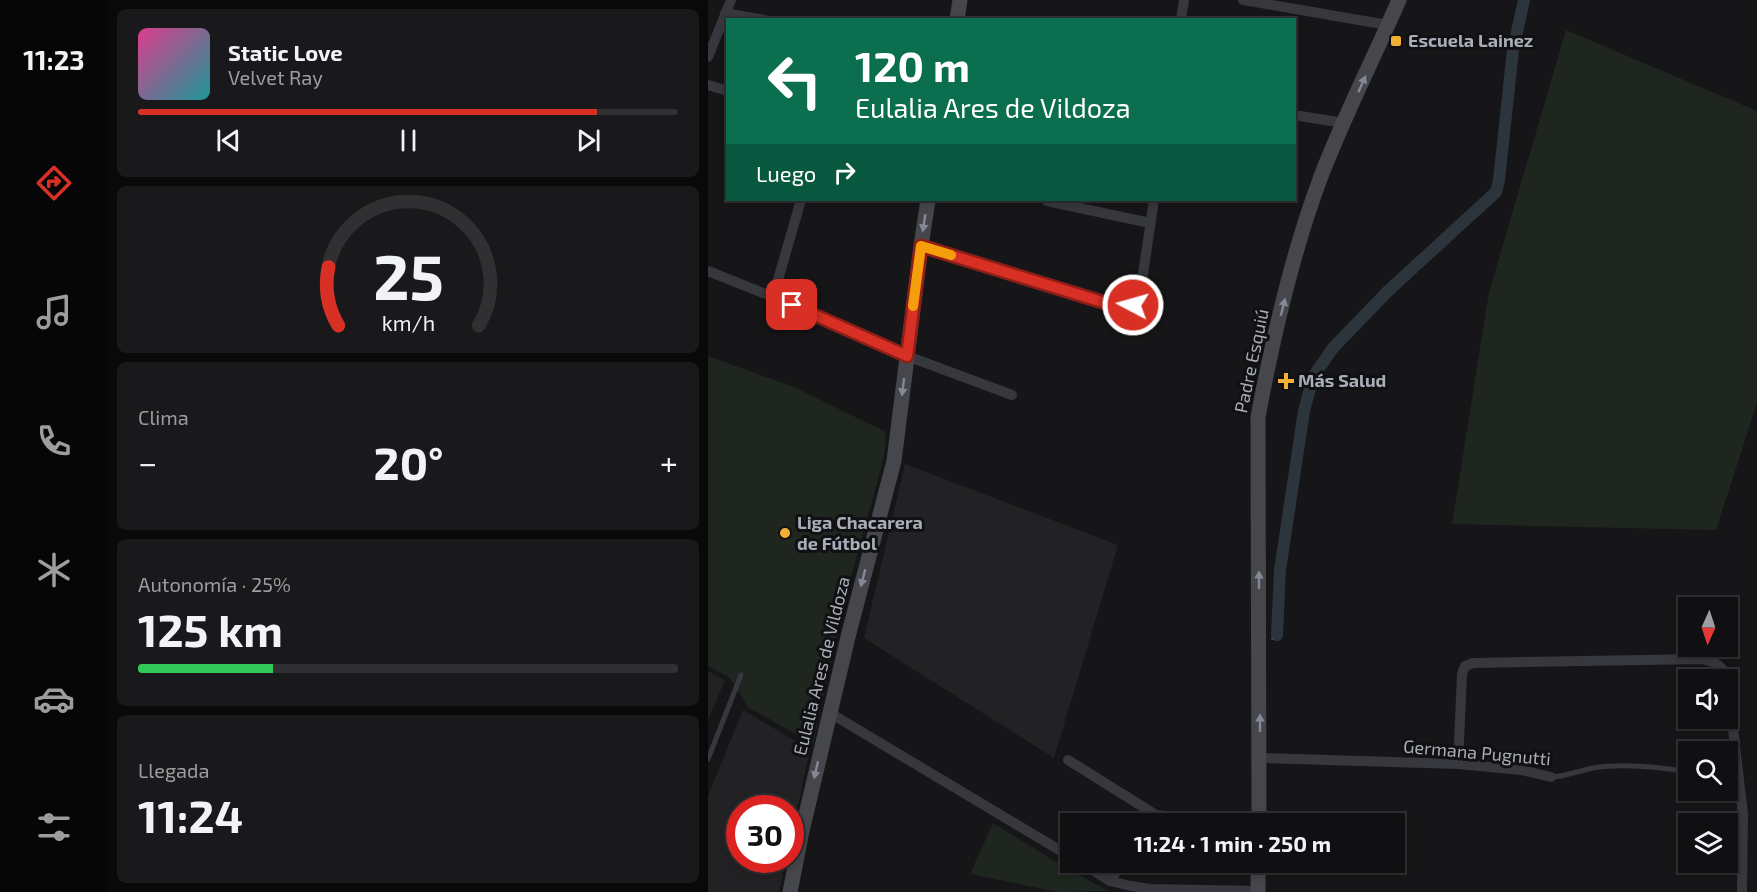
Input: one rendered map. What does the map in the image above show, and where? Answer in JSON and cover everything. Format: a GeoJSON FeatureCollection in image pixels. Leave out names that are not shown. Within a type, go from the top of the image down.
{"type":"FeatureCollection","features":[{"type":"Feature","properties":{"kind":"street"},"geometry":{"type":"LineString","coordinates":[[708,57],[731,0]]}},
{"type":"Feature","properties":{"kind":"street"},"geometry":{"type":"LineString","coordinates":[[957,18],[960,0]]}},
{"type":"Feature","properties":{"kind":"street"},"geometry":{"type":"LineString","coordinates":[[1181,18],[1184,0]]}},
{"type":"Feature","properties":{"kind":"street"},"geometry":{"type":"LineString","coordinates":[[1243,0],[1388,25]]}},
{"type":"Feature","properties":{"kind":"street","name":"Padre Esquiú"},"geometry":{"type":"LineString","coordinates":[[1259,813],[1258,417],[1267,372],[1307,215],[1344,123],[1399,0]]}},
{"type":"Feature","properties":{"kind":"street"},"geometry":{"type":"LineString","coordinates":[[725,13],[754,18]]}},
{"type":"Feature","properties":{"kind":"street"},"geometry":{"type":"LineString","coordinates":[[708,85],[726,90]]}},
{"type":"Feature","properties":{"kind":"street"},"geometry":{"type":"LineString","coordinates":[[1296,115],[1344,123]]}},
{"type":"Feature","properties":{"kind":"street"},"geometry":{"type":"LineString","coordinates":[[773,297],[801,201]]}},
{"type":"Feature","properties":{"kind":"street","name":"Eulalia Ares de Vildoza"},"geometry":{"type":"LineString","coordinates":[[790,892],[830,714],[894,461],[928,201]]}},
{"type":"Feature","properties":{"kind":"street"},"geometry":{"type":"LineString","coordinates":[[1047,201],[1150,223]]}},
{"type":"Feature","properties":{"kind":"street"},"geometry":{"type":"LineString","coordinates":[[921,246],[1122,308],[1133,305],[1140,294],[1154,201]]}},
{"type":"Feature","properties":{"kind":"street"},"geometry":{"type":"LineString","coordinates":[[708,271],[907,356],[1012,395]]}},
{"type":"Feature","properties":{"kind":"street"},"geometry":{"type":"LineString","coordinates":[[1458,764],[1462,674],[1465,666],[1473,663],[1702,659],[1716,662],[1722,669]]}},
{"type":"Feature","properties":{"kind":"street"},"geometry":{"type":"LineString","coordinates":[[830,714],[1060,850]]}},
{"type":"Feature","properties":{"kind":"street","name":"Germana Pugnutti"},"geometry":{"type":"LineString","coordinates":[[1260,758],[1458,764],[1521,770],[1551,777]]}},
{"type":"Feature","properties":{"kind":"street"},"geometry":{"type":"LineString","coordinates":[[1068,760],[1145,813]]}},
{"type":"Feature","properties":{"kind":"street"},"geometry":{"type":"LineString","coordinates":[[1738,793],[1743,814],[1742,892]]}},
{"type":"Feature","properties":{"kind":"street"},"geometry":{"type":"LineString","coordinates":[[1097,873],[1110,881],[1150,890],[1258,891],[1258,873]]}},
{"type":"Feature","properties":{"kind":"street"},"geometry":{"type":"LineString","coordinates":[[1110,881],[1115,873]]}},
{"type":"Feature","properties":{"kind":"lane"},"geometry":{"type":"LineString","coordinates":[[708,759],[741,675]]}},
{"type":"Feature","properties":{"kind":"lane","name":"Germana Pugnutti"},"geometry":{"type":"LineString","coordinates":[[1551,777],[1565,776],[1594,768],[1647,766],[1678,770]]}},
{"type":"Feature","properties":{"kind":"shaded area"},"geometry":{"type":"Polygon","coordinates":[[[1566,30],[1757,111],[1757,403],[1716,530],[1452,524],[1489,292],[1566,30]]]}},
{"type":"Feature","properties":{"kind":"shaded area","name":"Liga Chacarera de Fútbol"},"geometry":{"type":"Polygon","coordinates":[[[708,356],[794,387],[886,432],[884,457],[842,610],[813,744],[748,707],[730,678],[708,666],[708,356]]]}},
{"type":"Feature","properties":{"kind":"shaded area"},"geometry":{"type":"Polygon","coordinates":[[[905,464],[1118,545],[1054,758],[864,638],[905,464]]]}},
{"type":"Feature","properties":{"kind":"shaded area"},"geometry":{"type":"Polygon","coordinates":[[[708,671],[725,680],[708,720],[708,671]]]}},
{"type":"Feature","properties":{"kind":"shaded area"},"geometry":{"type":"Polygon","coordinates":[[[743,710],[810,750],[800,795],[726,795],[726,873],[783,873],[779,892],[708,892],[708,796],[743,710]]]}},
{"type":"Feature","properties":{"kind":"shaded area"},"geometry":{"type":"Polygon","coordinates":[[[993,823],[1060,864],[1060,873],[1076,873],[1108,891],[1058,892],[970,874],[993,823]]]}},
{"type":"Feature","properties":{"kind":"waterway"},"geometry":{"type":"LineString","coordinates":[[1277,635],[1280,570],[1304,411],[1313,377],[1333,348],[1388,291],[1496,192],[1513,50],[1524,0]]}},
{"type":"Feature","properties":{"kind":"slow traffic"},"geometry":{"type":"LineString","coordinates":[[913,306],[921,246],[951,255]]}},
{"type":"Feature","properties":{"kind":"place","name":"Escuela Lainez"},"geometry":{"type":"Point","coordinates":[1396,41]}},
{"type":"Feature","properties":{"kind":"place","name":"Más Salud"},"geometry":{"type":"Point","coordinates":[1286,381]}},
{"type":"Feature","properties":{"kind":"place","name":"Liga Chacarera de Fútbol"},"geometry":{"type":"Point","coordinates":[785,533]}},
{"type":"Feature","properties":{"kind":"route"},"geometry":{"type":"LineString","coordinates":[[792,305],[907,356],[921,246],[1122,308],[1133,305]]}}]}
